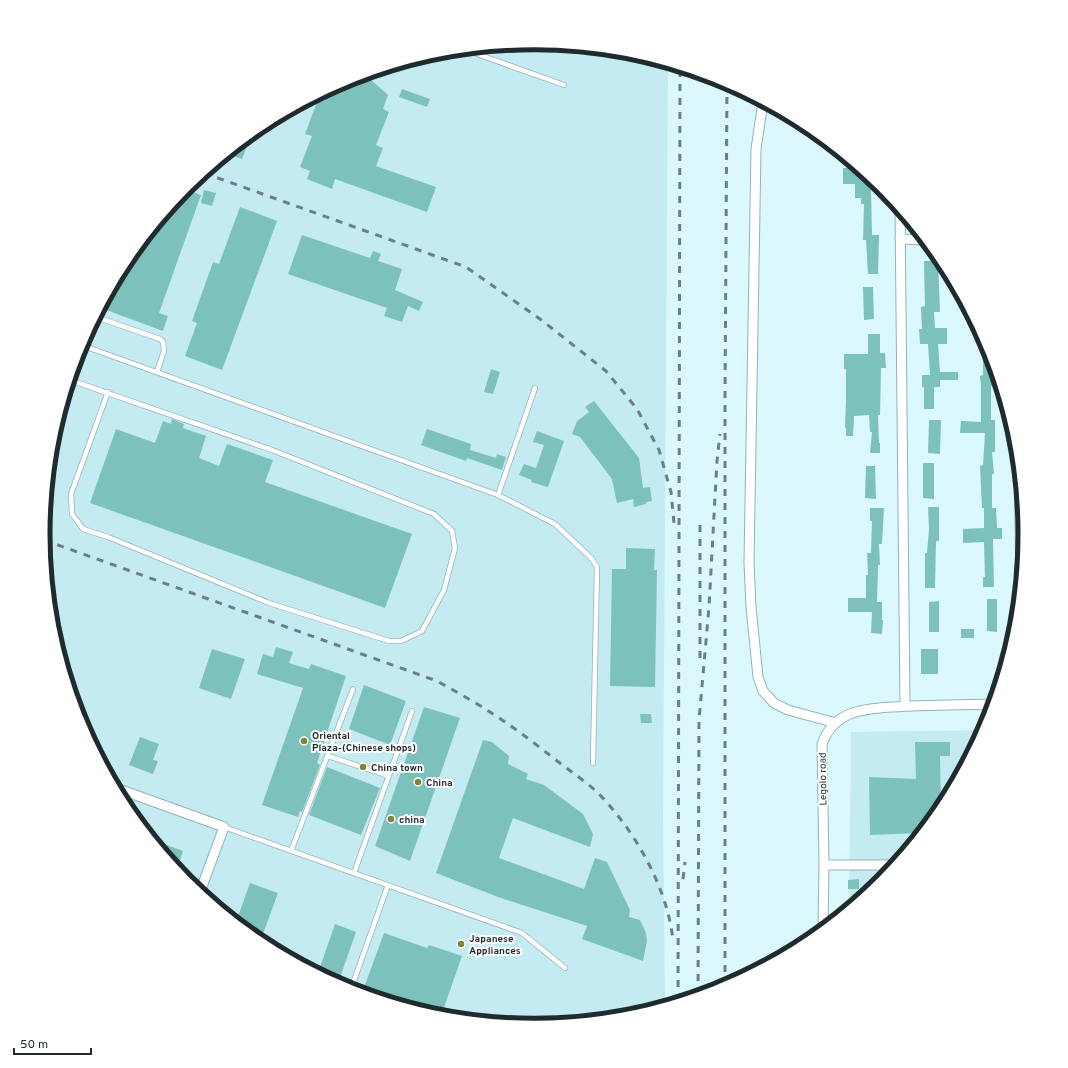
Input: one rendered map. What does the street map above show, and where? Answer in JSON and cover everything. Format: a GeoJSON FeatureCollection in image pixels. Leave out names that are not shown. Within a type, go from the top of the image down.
{"type":"FeatureCollection","features":[{"type":"Feature","properties":{"kind":"street"},"geometry":{"type":"LineString","coordinates":[[762,108],[756,149],[748,563],[758,676],[763,690],[774,703],[788,710],[836,723]]}},
{"type":"Feature","properties":{"kind":"street"},"geometry":{"type":"LineString","coordinates":[[900,217],[904,706]]}},
{"type":"Feature","properties":{"kind":"street"},"geometry":{"type":"LineString","coordinates":[[900,239],[919,240]]}},
{"type":"Feature","properties":{"kind":"street","name":"Legolo road"},"geometry":{"type":"LineString","coordinates":[[823,922],[824,865],[822,744],[826,733],[836,723],[850,714],[874,708],[987,704]]}},
{"type":"Feature","properties":{"kind":"street"},"geometry":{"type":"LineString","coordinates":[[124,791],[224,827],[202,886]]}},
{"type":"Feature","properties":{"kind":"street"},"geometry":{"type":"LineString","coordinates":[[824,865],[887,865]]}},
{"type":"Feature","properties":{"kind":"lane"},"geometry":{"type":"LineString","coordinates":[[476,54],[564,85]]}},
{"type":"Feature","properties":{"kind":"lane"},"geometry":{"type":"LineString","coordinates":[[101,319],[160,339],[163,342],[164,351],[157,372]]}},
{"type":"Feature","properties":{"kind":"lane"},"geometry":{"type":"LineString","coordinates":[[88,347],[498,495],[555,524],[592,559],[598,567],[594,763]]}},
{"type":"Feature","properties":{"kind":"lane"},"geometry":{"type":"LineString","coordinates":[[75,382],[108,392],[272,450],[434,514],[452,530],[455,548],[444,590],[422,631],[401,641],[389,641],[269,603],[108,537],[83,529],[72,514],[71,494],[108,392]]}},
{"type":"Feature","properties":{"kind":"lane"},"geometry":{"type":"LineString","coordinates":[[498,495],[535,388]]}},
{"type":"Feature","properties":{"kind":"lane"},"geometry":{"type":"LineString","coordinates":[[291,851],[353,689]]}},
{"type":"Feature","properties":{"kind":"lane"},"geometry":{"type":"LineString","coordinates":[[354,873],[412,711]]}},
{"type":"Feature","properties":{"kind":"lane"},"geometry":{"type":"LineString","coordinates":[[328,756],[388,776]]}},
{"type":"Feature","properties":{"kind":"lane"},"geometry":{"type":"LineString","coordinates":[[224,827],[522,933],[565,968]]}},
{"type":"Feature","properties":{"kind":"lane"},"geometry":{"type":"LineString","coordinates":[[353,983],[388,885]]}},
{"type":"Feature","properties":{"kind":"shaded area"},"geometry":{"type":"Polygon","coordinates":[[[502,51],[566,51],[597,54],[628,59],[668,69],[663,817],[665,1000],[628,1009],[566,1017],[502,1017],[471,1014],[409,1002],[349,981],[292,953],[239,918],[192,876],[150,829],[115,776],[100,748],[87,719],[66,659],[54,597],[51,566],[51,502],[54,471],[66,409],[76,378],[100,320],[115,292],[150,239],[170,215],[215,170],[239,150],[292,115],[320,100],[349,87],[409,66],[471,54],[502,51]]]}},
{"type":"Feature","properties":{"kind":"shaded area"},"geometry":{"type":"Polygon","coordinates":[[[976,730],[953,776],[918,829],[898,853],[849,901],[851,732],[976,730]]]}},
{"type":"Feature","properties":{"kind":"building"},"geometry":{"type":"Polygon","coordinates":[[[370,79],[388,95],[383,109],[389,112],[376,145],[383,148],[376,166],[436,187],[427,212],[335,179],[332,189],[307,179],[310,171],[300,167],[312,136],[305,134],[317,102],[324,101],[326,97],[370,79]]]}},
{"type":"Feature","properties":{"kind":"building"},"geometry":{"type":"Polygon","coordinates":[[[402,89],[430,99],[427,107],[399,97],[402,89]]]}},
{"type":"Feature","properties":{"kind":"building"},"geometry":{"type":"Polygon","coordinates":[[[248,144],[242,159],[232,156],[248,144]]]}},
{"type":"Feature","properties":{"kind":"building"},"geometry":{"type":"Polygon","coordinates":[[[843,168],[851,168],[869,185],[869,189],[871,189],[872,235],[879,235],[878,274],[868,274],[866,240],[863,240],[864,204],[861,204],[861,198],[855,198],[855,184],[843,184],[843,168]]]}},
{"type":"Feature","properties":{"kind":"building"},"geometry":{"type":"Polygon","coordinates":[[[204,190],[216,193],[212,206],[201,203],[204,190]]]}},
{"type":"Feature","properties":{"kind":"building"},"geometry":{"type":"Polygon","coordinates":[[[192,192],[201,195],[159,313],[168,316],[163,331],[106,310],[115,292],[150,239],[192,192]]]}},
{"type":"Feature","properties":{"kind":"building"},"geometry":{"type":"Polygon","coordinates":[[[240,207],[277,221],[222,370],[185,356],[197,323],[192,321],[213,262],[219,264],[240,207]]]}},
{"type":"Feature","properties":{"kind":"building"},"geometry":{"type":"Polygon","coordinates":[[[302,235],[370,258],[373,251],[381,254],[378,261],[402,269],[395,290],[423,302],[419,311],[408,306],[402,322],[384,316],[387,308],[288,274],[302,235]]]}},
{"type":"Feature","properties":{"kind":"building"},"geometry":{"type":"Polygon","coordinates":[[[924,261],[933,261],[938,269],[940,312],[934,312],[935,328],[947,328],[947,344],[938,344],[940,372],[958,372],[958,380],[940,380],[940,387],[934,387],[934,409],[924,409],[924,387],[922,387],[922,375],[930,375],[928,344],[920,344],[919,329],[922,329],[921,307],[925,306],[924,261]]]}},
{"type":"Feature","properties":{"kind":"building"},"geometry":{"type":"Polygon","coordinates":[[[863,287],[873,287],[874,319],[864,320],[863,287]]]}},
{"type":"Feature","properties":{"kind":"building"},"geometry":{"type":"Polygon","coordinates":[[[868,334],[880,334],[880,353],[885,353],[886,368],[881,368],[880,415],[878,415],[880,453],[870,453],[872,432],[870,432],[869,415],[854,416],[853,436],[846,436],[845,428],[846,369],[844,369],[844,354],[868,354],[868,334]]]}},
{"type":"Feature","properties":{"kind":"building"},"geometry":{"type":"Polygon","coordinates":[[[983,354],[992,379],[991,420],[995,420],[995,452],[992,452],[994,474],[992,474],[992,508],[982,508],[980,466],[983,465],[985,433],[960,433],[961,421],[981,422],[980,376],[983,375],[983,354]]]}},
{"type":"Feature","properties":{"kind":"building"},"geometry":{"type":"Polygon","coordinates":[[[491,369],[500,372],[493,394],[484,392],[491,369]]]}},
{"type":"Feature","properties":{"kind":"building"},"geometry":{"type":"Polygon","coordinates":[[[594,401],[639,458],[643,488],[650,487],[652,501],[634,507],[633,499],[617,503],[612,479],[580,437],[572,434],[577,421],[589,412],[585,407],[594,401]]]}},
{"type":"Feature","properties":{"kind":"building"},"geometry":{"type":"Polygon","coordinates":[[[172,419],[184,424],[183,428],[206,436],[199,458],[219,466],[227,444],[273,460],[265,482],[412,534],[385,608],[90,503],[116,429],[155,443],[163,421],[171,424],[172,419]]]}},
{"type":"Feature","properties":{"kind":"building"},"geometry":{"type":"Polygon","coordinates":[[[929,420],[941,420],[940,454],[928,453],[929,420]]]}},
{"type":"Feature","properties":{"kind":"building"},"geometry":{"type":"Polygon","coordinates":[[[427,429],[471,444],[470,450],[496,458],[497,454],[506,457],[502,470],[467,458],[466,461],[421,445],[427,429]]]}},
{"type":"Feature","properties":{"kind":"building"},"geometry":{"type":"Polygon","coordinates":[[[537,431],[564,441],[548,487],[531,482],[532,480],[519,475],[524,464],[536,468],[544,445],[533,442],[537,431]]]}},
{"type":"Feature","properties":{"kind":"building"},"geometry":{"type":"Polygon","coordinates":[[[923,463],[934,463],[934,499],[923,498],[923,463]]]}},
{"type":"Feature","properties":{"kind":"building"},"geometry":{"type":"Polygon","coordinates":[[[866,466],[875,466],[876,499],[865,498],[866,466]]]}},
{"type":"Feature","properties":{"kind":"building"},"geometry":{"type":"Polygon","coordinates":[[[928,507],[939,507],[939,541],[936,541],[935,588],[925,588],[925,553],[927,553],[929,529],[928,507]]]}},
{"type":"Feature","properties":{"kind":"building"},"geometry":{"type":"Polygon","coordinates":[[[870,508],[884,508],[882,544],[879,544],[880,565],[878,565],[877,602],[882,602],[882,634],[871,633],[872,612],[848,612],[848,598],[866,598],[866,575],[868,575],[867,553],[871,553],[872,521],[870,521],[870,508]]]}},
{"type":"Feature","properties":{"kind":"building"},"geometry":{"type":"Polygon","coordinates":[[[984,508],[996,508],[997,528],[1002,528],[1002,539],[993,539],[994,587],[983,587],[983,577],[985,577],[984,542],[963,543],[963,529],[984,528],[984,508]]]}},
{"type":"Feature","properties":{"kind":"building"},"geometry":{"type":"Polygon","coordinates":[[[626,548],[655,549],[654,570],[657,570],[655,687],[610,686],[612,569],[626,569],[626,548]]]}},
{"type":"Feature","properties":{"kind":"building"},"geometry":{"type":"Polygon","coordinates":[[[987,599],[997,599],[997,632],[987,631],[987,599]]]}},
{"type":"Feature","properties":{"kind":"building"},"geometry":{"type":"Polygon","coordinates":[[[939,601],[939,632],[929,632],[929,602],[939,601]]]}},
{"type":"Feature","properties":{"kind":"building"},"geometry":{"type":"Polygon","coordinates":[[[961,629],[974,629],[974,638],[961,638],[961,629]]]}},
{"type":"Feature","properties":{"kind":"building","name":"Oriental Plaza-(Chinese shops)"},"geometry":{"type":"Polygon","coordinates":[[[276,647],[293,652],[289,663],[309,669],[311,664],[346,676],[317,763],[320,765],[302,812],[300,811],[298,817],[262,805],[303,688],[257,674],[263,654],[273,657],[276,647]]]}},
{"type":"Feature","properties":{"kind":"building"},"geometry":{"type":"Polygon","coordinates":[[[212,649],[245,659],[231,699],[199,688],[212,649]]]}},
{"type":"Feature","properties":{"kind":"building"},"geometry":{"type":"Polygon","coordinates":[[[921,649],[938,649],[938,674],[921,674],[921,649]]]}},
{"type":"Feature","properties":{"kind":"building"},"geometry":{"type":"Polygon","coordinates":[[[364,685],[406,701],[390,745],[349,729],[364,685]]]}},
{"type":"Feature","properties":{"kind":"building","name":"China"},"geometry":{"type":"Polygon","coordinates":[[[424,707],[460,718],[410,861],[375,846],[424,707]]]}},
{"type":"Feature","properties":{"kind":"building"},"geometry":{"type":"Polygon","coordinates":[[[640,714],[651,714],[652,723],[641,723],[640,714]]]}},
{"type":"Feature","properties":{"kind":"building"},"geometry":{"type":"Polygon","coordinates":[[[140,737],[159,744],[153,760],[158,761],[153,774],[129,765],[140,737]]]}},
{"type":"Feature","properties":{"kind":"building"},"geometry":{"type":"Polygon","coordinates":[[[483,740],[492,742],[509,756],[508,764],[528,774],[526,779],[544,785],[583,814],[593,834],[590,847],[513,818],[499,858],[584,889],[595,858],[607,862],[630,910],[629,917],[640,920],[646,933],[647,941],[643,961],[582,939],[587,926],[498,897],[436,873],[483,740]]]}},
{"type":"Feature","properties":{"kind":"building"},"geometry":{"type":"Polygon","coordinates":[[[915,742],[950,742],[950,756],[940,756],[941,795],[914,833],[870,835],[869,777],[916,779],[915,742]]]}},
{"type":"Feature","properties":{"kind":"building","name":"China"},"geometry":{"type":"Polygon","coordinates":[[[327,767],[380,788],[361,835],[309,815],[327,767]]]}},
{"type":"Feature","properties":{"kind":"building"},"geometry":{"type":"Polygon","coordinates":[[[162,843],[183,851],[179,863],[162,843]]]}},
{"type":"Feature","properties":{"kind":"building"},"geometry":{"type":"Polygon","coordinates":[[[859,879],[859,889],[848,889],[848,880],[859,879]]]}},
{"type":"Feature","properties":{"kind":"building"},"geometry":{"type":"Polygon","coordinates":[[[250,883],[278,893],[263,934],[238,917],[250,883]]]}},
{"type":"Feature","properties":{"kind":"building"},"geometry":{"type":"Polygon","coordinates":[[[335,924],[356,932],[340,977],[320,968],[335,924]]]}},
{"type":"Feature","properties":{"kind":"building"},"geometry":{"type":"Polygon","coordinates":[[[384,933],[427,948],[429,945],[462,956],[443,1010],[409,1002],[364,987],[384,933]]]}},
{"type":"Feature","properties":{"kind":"railway"},"geometry":{"type":"LineString","coordinates":[[678,996],[680,73]]}},
{"type":"Feature","properties":{"kind":"railway"},"geometry":{"type":"LineString","coordinates":[[725,978],[725,398],[727,91]]}},
{"type":"Feature","properties":{"kind":"railway"},"geometry":{"type":"LineString","coordinates":[[210,175],[466,267],[540,319],[606,371],[637,409],[659,450],[671,492],[674,523]]}},
{"type":"Feature","properties":{"kind":"railway"},"geometry":{"type":"LineString","coordinates":[[698,989],[699,720],[709,607],[717,461],[720,434]]}},
{"type":"Feature","properties":{"kind":"railway"},"geometry":{"type":"LineString","coordinates":[[700,522],[700,658]]}},
{"type":"Feature","properties":{"kind":"railway"},"geometry":{"type":"LineString","coordinates":[[50,542],[437,681],[490,712],[517,730],[584,781],[597,792],[624,823],[636,841],[657,880],[670,921],[673,941]]}},
{"type":"Feature","properties":{"kind":"railway"},"geometry":{"type":"LineString","coordinates":[[683,879],[685,862]]}},
{"type":"Feature","properties":{"kind":"place","name":"Oriental Plaza-(Chinese shops)"},"geometry":{"type":"Point","coordinates":[304,741]}},
{"type":"Feature","properties":{"kind":"place","name":"China town"},"geometry":{"type":"Point","coordinates":[363,767]}},
{"type":"Feature","properties":{"kind":"place","name":"China"},"geometry":{"type":"Point","coordinates":[418,782]}},
{"type":"Feature","properties":{"kind":"place","name":"china"},"geometry":{"type":"Point","coordinates":[391,819]}},
{"type":"Feature","properties":{"kind":"place","name":"Japanese Appliances"},"geometry":{"type":"Point","coordinates":[461,944]}}]}
